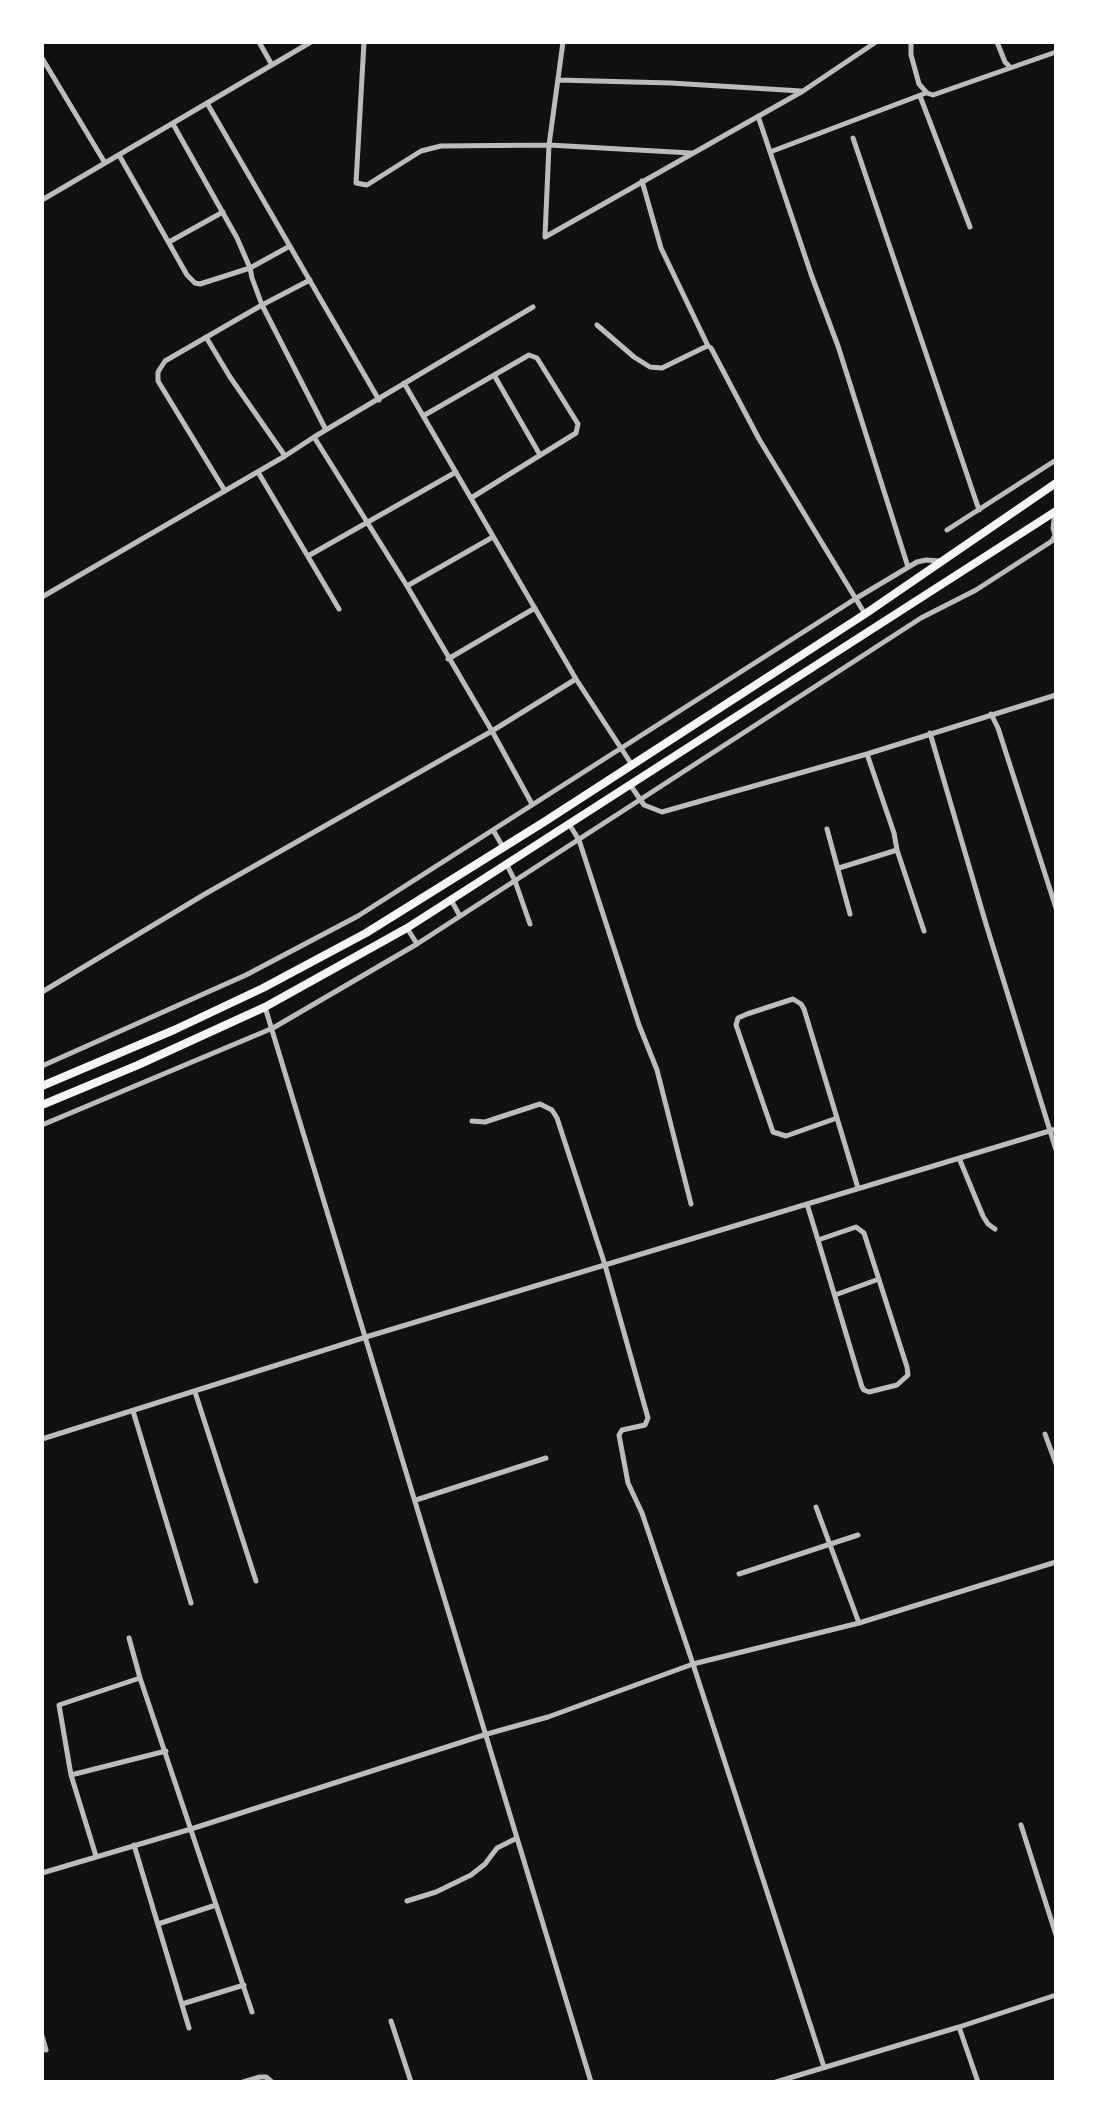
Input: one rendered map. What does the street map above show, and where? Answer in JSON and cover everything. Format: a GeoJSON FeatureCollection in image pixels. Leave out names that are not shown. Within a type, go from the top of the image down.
{"type":"FeatureCollection","features":[{"type":"Feature","properties":{"kind":"highway"},"geometry":{"type":"LineString","coordinates":[[42,1086],[174,1030],[318,960],[366,933],[865,614],[1056,483]]}},
{"type":"Feature","properties":{"kind":"highway"},"geometry":{"type":"LineString","coordinates":[[42,1105],[265,1007],[407,928],[1055,511]]}},
{"type":"Feature","properties":{"kind":"street"},"geometry":{"type":"LineString","coordinates":[[259,42],[272,65]]}},
{"type":"Feature","properties":{"kind":"street"},"geometry":{"type":"LineString","coordinates":[[42,200],[311,42]]}},
{"type":"Feature","properties":{"kind":"street"},"geometry":{"type":"LineString","coordinates":[[364,42],[356,183],[367,185],[421,151],[441,146],[549,145],[691,153]]}},
{"type":"Feature","properties":{"kind":"street"},"geometry":{"type":"LineString","coordinates":[[563,42],[549,145],[545,237],[803,91],[876,42]]}},
{"type":"Feature","properties":{"kind":"street"},"geometry":{"type":"LineString","coordinates":[[911,42],[911,55],[919,84],[927,93]]}},
{"type":"Feature","properties":{"kind":"street"},"geometry":{"type":"LineString","coordinates":[[997,42],[1010,67]]}},
{"type":"Feature","properties":{"kind":"street"},"geometry":{"type":"LineString","coordinates":[[770,152],[927,93],[939,94],[1056,52]]}},
{"type":"Feature","properties":{"kind":"street"},"geometry":{"type":"LineString","coordinates":[[42,58],[105,163]]}},
{"type":"Feature","properties":{"kind":"street"},"geometry":{"type":"LineString","coordinates":[[558,80],[803,91]]}},
{"type":"Feature","properties":{"kind":"street"},"geometry":{"type":"LineString","coordinates":[[920,96],[970,227]]}},
{"type":"Feature","properties":{"kind":"street"},"geometry":{"type":"LineString","coordinates":[[207,103],[379,400]]}},
{"type":"Feature","properties":{"kind":"street"},"geometry":{"type":"LineString","coordinates":[[758,116],[838,346],[908,567]]}},
{"type":"Feature","properties":{"kind":"street"},"geometry":{"type":"LineString","coordinates":[[173,124],[223,212],[250,268],[262,305],[326,430]]}},
{"type":"Feature","properties":{"kind":"street"},"geometry":{"type":"LineString","coordinates":[[853,138],[979,510]]}},
{"type":"Feature","properties":{"kind":"street"},"geometry":{"type":"LineString","coordinates":[[119,155],[187,275],[195,283],[250,268],[290,246]]}},
{"type":"Feature","properties":{"kind":"street"},"geometry":{"type":"LineString","coordinates":[[642,181],[661,248],[708,346],[759,439],[865,614]]}},
{"type":"Feature","properties":{"kind":"street"},"geometry":{"type":"LineString","coordinates":[[169,242],[223,212]]}},
{"type":"Feature","properties":{"kind":"street"},"geometry":{"type":"LineString","coordinates":[[225,491],[158,381],[158,372],[165,361],[310,280]]}},
{"type":"Feature","properties":{"kind":"street"},"geometry":{"type":"LineString","coordinates":[[42,597],[533,307]]}},
{"type":"Feature","properties":{"kind":"street"},"geometry":{"type":"LineString","coordinates":[[597,325],[650,367],[662,368],[708,346]]}},
{"type":"Feature","properties":{"kind":"street"},"geometry":{"type":"LineString","coordinates":[[206,337],[285,456]]}},
{"type":"Feature","properties":{"kind":"street"},"geometry":{"type":"LineString","coordinates":[[423,416],[529,355],[534,355],[578,424],[576,433],[471,498]]}},
{"type":"Feature","properties":{"kind":"street"},"geometry":{"type":"LineString","coordinates":[[494,375],[540,455]]}},
{"type":"Feature","properties":{"kind":"street"},"geometry":{"type":"LineString","coordinates":[[404,383],[576,679],[632,765]]}},
{"type":"Feature","properties":{"kind":"street"},"geometry":{"type":"LineString","coordinates":[[314,437],[407,586],[532,804]]}},
{"type":"Feature","properties":{"kind":"street"},"geometry":{"type":"LineString","coordinates":[[947,530],[1056,460]]}},
{"type":"Feature","properties":{"kind":"street"},"geometry":{"type":"LineString","coordinates":[[258,472],[339,609]]}},
{"type":"Feature","properties":{"kind":"street"},"geometry":{"type":"LineString","coordinates":[[308,556],[456,472]]}},
{"type":"Feature","properties":{"kind":"street"},"geometry":{"type":"LineString","coordinates":[[42,1125],[273,1028],[417,944],[908,626],[976,590],[1052,541],[1055,511]]}},
{"type":"Feature","properties":{"kind":"street"},"geometry":{"type":"LineString","coordinates":[[407,586],[493,537]]}},
{"type":"Feature","properties":{"kind":"street"},"geometry":{"type":"LineString","coordinates":[[42,1066],[246,975],[358,916],[855,599],[908,567],[926,560],[941,561]]}},
{"type":"Feature","properties":{"kind":"street"},"geometry":{"type":"LineString","coordinates":[[448,659],[535,608]]}},
{"type":"Feature","properties":{"kind":"street"},"geometry":{"type":"LineString","coordinates":[[42,992],[576,679]]}},
{"type":"Feature","properties":{"kind":"street"},"geometry":{"type":"LineString","coordinates":[[631,786],[640,801],[662,812],[867,754],[1056,695]]}},
{"type":"Feature","properties":{"kind":"street"},"geometry":{"type":"LineString","coordinates":[[991,714],[1056,908]]}},
{"type":"Feature","properties":{"kind":"street"},"geometry":{"type":"LineString","coordinates":[[930,733],[991,939],[1053,1130],[1056,1150]]}},
{"type":"Feature","properties":{"kind":"street"},"geometry":{"type":"LineString","coordinates":[[867,754],[924,931]]}},
{"type":"Feature","properties":{"kind":"street"},"geometry":{"type":"LineString","coordinates":[[569,824],[579,840],[639,1025],[657,1070],[691,1204]]}},
{"type":"Feature","properties":{"kind":"street"},"geometry":{"type":"LineString","coordinates":[[827,829],[850,914]]}},
{"type":"Feature","properties":{"kind":"street"},"geometry":{"type":"LineString","coordinates":[[493,830],[503,847]]}},
{"type":"Feature","properties":{"kind":"street"},"geometry":{"type":"LineString","coordinates":[[839,868],[897,850]]}},
{"type":"Feature","properties":{"kind":"street"},"geometry":{"type":"LineString","coordinates":[[506,864],[530,924]]}},
{"type":"Feature","properties":{"kind":"street"},"geometry":{"type":"LineString","coordinates":[[451,900],[460,916]]}},
{"type":"Feature","properties":{"kind":"street"},"geometry":{"type":"LineString","coordinates":[[407,928],[417,944]]}},
{"type":"Feature","properties":{"kind":"street"},"geometry":{"type":"LineString","coordinates":[[837,1118],[786,1136],[773,1132],[736,1025],[738,1018],[793,999],[804,1009],[837,1118],[858,1188]]}},
{"type":"Feature","properties":{"kind":"street"},"geometry":{"type":"LineString","coordinates":[[265,1007],[591,2082]]}},
{"type":"Feature","properties":{"kind":"street"},"geometry":{"type":"LineString","coordinates":[[472,1121],[485,1122],[540,1104],[552,1110],[605,1265],[648,1418],[645,1425],[622,1430],[619,1435],[628,1483],[642,1513],[693,1664],[824,2067]]}},
{"type":"Feature","properties":{"kind":"street"},"geometry":{"type":"LineString","coordinates":[[42,1439],[366,1337],[1053,1130]]}},
{"type":"Feature","properties":{"kind":"street"},"geometry":{"type":"LineString","coordinates":[[959,1158],[983,1216],[995,1229]]}},
{"type":"Feature","properties":{"kind":"street"},"geometry":{"type":"LineString","coordinates":[[807,1204],[818,1240],[835,1295],[864,1390],[878,1391],[897,1385],[908,1375],[907,1367],[864,1233],[856,1227],[818,1240]]}},
{"type":"Feature","properties":{"kind":"street"},"geometry":{"type":"LineString","coordinates":[[835,1295],[879,1279]]}},
{"type":"Feature","properties":{"kind":"street"},"geometry":{"type":"LineString","coordinates":[[195,1392],[256,1581]]}},
{"type":"Feature","properties":{"kind":"street"},"geometry":{"type":"LineString","coordinates":[[133,1411],[191,1603]]}},
{"type":"Feature","properties":{"kind":"street"},"geometry":{"type":"LineString","coordinates":[[1045,1434],[1056,1464]]}},
{"type":"Feature","properties":{"kind":"street"},"geometry":{"type":"LineString","coordinates":[[416,1500],[546,1458]]}},
{"type":"Feature","properties":{"kind":"street"},"geometry":{"type":"LineString","coordinates":[[816,1507],[859,1623]]}},
{"type":"Feature","properties":{"kind":"street"},"geometry":{"type":"LineString","coordinates":[[739,1574],[858,1535]]}},
{"type":"Feature","properties":{"kind":"street"},"geometry":{"type":"LineString","coordinates":[[42,1873],[548,1717],[693,1664],[859,1623],[1056,1562]]}},
{"type":"Feature","properties":{"kind":"street"},"geometry":{"type":"LineString","coordinates":[[129,1638],[252,2012]]}},
{"type":"Feature","properties":{"kind":"street"},"geometry":{"type":"LineString","coordinates":[[96,1856],[71,1775],[59,1705],[140,1678]]}},
{"type":"Feature","properties":{"kind":"street"},"geometry":{"type":"LineString","coordinates":[[71,1775],[166,1751]]}},
{"type":"Feature","properties":{"kind":"street"},"geometry":{"type":"LineString","coordinates":[[1021,1825],[1056,1935]]}},
{"type":"Feature","properties":{"kind":"street"},"geometry":{"type":"LineString","coordinates":[[407,1901],[436,1892],[471,1875],[485,1864],[497,1848],[517,1838]]}},
{"type":"Feature","properties":{"kind":"street"},"geometry":{"type":"LineString","coordinates":[[134,1845],[189,2028]]}},
{"type":"Feature","properties":{"kind":"street"},"geometry":{"type":"LineString","coordinates":[[158,1924],[216,1905]]}},
{"type":"Feature","properties":{"kind":"street"},"geometry":{"type":"LineString","coordinates":[[182,2004],[244,1985]]}},
{"type":"Feature","properties":{"kind":"street"},"geometry":{"type":"LineString","coordinates":[[776,2082],[1056,1995]]}},
{"type":"Feature","properties":{"kind":"street"},"geometry":{"type":"LineString","coordinates":[[391,2021],[411,2082]]}},
{"type":"Feature","properties":{"kind":"street"},"geometry":{"type":"LineString","coordinates":[[959,2027],[978,2082]]}},
{"type":"Feature","properties":{"kind":"street"},"geometry":{"type":"LineString","coordinates":[[42,2036],[46,2050]]}},
{"type":"Feature","properties":{"kind":"street"},"geometry":{"type":"LineString","coordinates":[[243,2082],[260,2077],[272,2082]]}}]}
